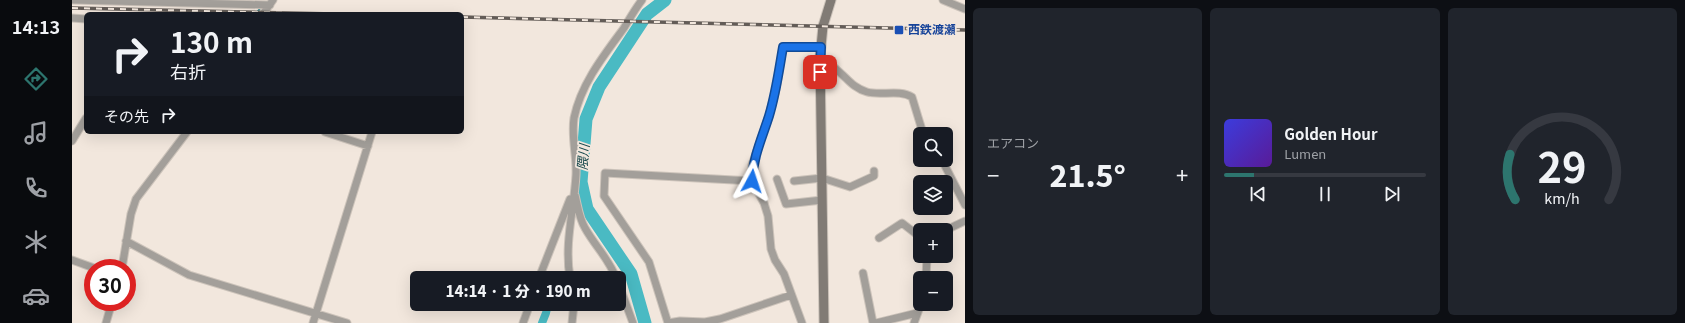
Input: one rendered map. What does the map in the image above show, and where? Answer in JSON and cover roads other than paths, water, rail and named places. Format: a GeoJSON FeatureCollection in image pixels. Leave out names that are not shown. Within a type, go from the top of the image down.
{"type":"FeatureCollection","features":[{"type":"Feature","properties":{"kind":"street"},"geometry":{"type":"LineString","coordinates":[[72,0],[271,2]]}},
{"type":"Feature","properties":{"kind":"street"},"geometry":{"type":"LineString","coordinates":[[569,271],[568,231],[576,175],[573,132],[574,118],[578,104],[596,67],[642,0]]}},
{"type":"Feature","properties":{"kind":"street"},"geometry":{"type":"LineString","coordinates":[[824,323],[820,57],[823,26],[831,0]]}},
{"type":"Feature","properties":{"kind":"street"},"geometry":{"type":"LineString","coordinates":[[943,0],[965,9]]}},
{"type":"Feature","properties":{"kind":"street"},"geometry":{"type":"LineString","coordinates":[[264,12],[271,2]]}},
{"type":"Feature","properties":{"kind":"street"},"geometry":{"type":"LineString","coordinates":[[72,18],[84,19]]}},
{"type":"Feature","properties":{"kind":"street"},"geometry":{"type":"LineString","coordinates":[[802,323],[784,274],[775,260],[771,249],[768,216],[764,202],[752,181],[752,165],[774,96],[783,47],[821,47]]}},
{"type":"Feature","properties":{"kind":"street"},"geometry":{"type":"LineString","coordinates":[[820,57],[838,71],[850,84],[862,90],[869,92],[907,94],[912,97],[921,127]]}},
{"type":"Feature","properties":{"kind":"street"},"geometry":{"type":"LineString","coordinates":[[72,141],[84,121]]}},
{"type":"Feature","properties":{"kind":"street"},"geometry":{"type":"LineString","coordinates":[[123,259],[130,214],[136,199],[185,134]]}},
{"type":"Feature","properties":{"kind":"street"},"geometry":{"type":"LineString","coordinates":[[331,134],[368,146]]}},
{"type":"Feature","properties":{"kind":"street"},"geometry":{"type":"LineString","coordinates":[[313,323],[371,134]]}},
{"type":"Feature","properties":{"kind":"street"},"geometry":{"type":"LineString","coordinates":[[946,167],[965,205]]}},
{"type":"Feature","properties":{"kind":"street"},"geometry":{"type":"LineString","coordinates":[[794,181],[822,178],[850,187],[874,176],[874,171]]}},
{"type":"Feature","properties":{"kind":"street"},"geometry":{"type":"LineString","coordinates":[[752,181],[605,173],[604,196],[649,262],[668,323],[680,321],[705,322],[720,319],[791,295]]}},
{"type":"Feature","properties":{"kind":"street"},"geometry":{"type":"LineString","coordinates":[[777,179],[786,204],[822,200]]}},
{"type":"Feature","properties":{"kind":"street"},"geometry":{"type":"LineString","coordinates":[[542,271],[574,189]]}},
{"type":"Feature","properties":{"kind":"street"},"geometry":{"type":"LineString","coordinates":[[574,189],[580,218],[584,227],[608,260],[613,271]]}},
{"type":"Feature","properties":{"kind":"street"},"geometry":{"type":"LineString","coordinates":[[953,227],[965,221]]}},
{"type":"Feature","properties":{"kind":"street"},"geometry":{"type":"LineString","coordinates":[[879,238],[902,223],[913,232]]}},
{"type":"Feature","properties":{"kind":"street"},"geometry":{"type":"LineString","coordinates":[[126,241],[189,275],[347,323]]}},
{"type":"Feature","properties":{"kind":"street"},"geometry":{"type":"LineString","coordinates":[[72,260],[84,264]]}},
{"type":"Feature","properties":{"kind":"street"},"geometry":{"type":"LineString","coordinates":[[863,273],[874,323],[918,313]]}},
{"type":"Feature","properties":{"kind":"street"},"geometry":{"type":"LineString","coordinates":[[626,304],[633,323]]}},
{"type":"Feature","properties":{"kind":"street"},"geometry":{"type":"LineString","coordinates":[[106,323],[109,311]]}},
{"type":"Feature","properties":{"kind":"street"},"geometry":{"type":"LineString","coordinates":[[523,323],[527,311]]}},
{"type":"Feature","properties":{"kind":"street"},"geometry":{"type":"LineString","coordinates":[[572,323],[573,311]]}},
{"type":"Feature","properties":{"kind":"street"},"geometry":{"type":"LineString","coordinates":[[914,323],[918,313]]}},
{"type":"Feature","properties":{"kind":"waterway","name":"隈川"},"geometry":{"type":"LineString","coordinates":[[645,323],[631,274],[587,209],[581,182],[586,119],[599,87],[647,14],[665,0]]}},
{"type":"Feature","properties":{"kind":"waterway"},"geometry":{"type":"LineString","coordinates":[[257,12],[261,7]]}},
{"type":"Feature","properties":{"kind":"waterway"},"geometry":{"type":"LineString","coordinates":[[542,323],[546,311]]}},
{"type":"Feature","properties":{"kind":"railway"},"geometry":{"type":"LineString","coordinates":[[72,8],[247,12]]}},
{"type":"Feature","properties":{"kind":"railway"},"geometry":{"type":"LineString","coordinates":[[464,17],[965,30]]}},
{"type":"Feature","properties":{"kind":"place","name":"西鉄渡瀬"},"geometry":{"type":"Point","coordinates":[899,30]}}]}
